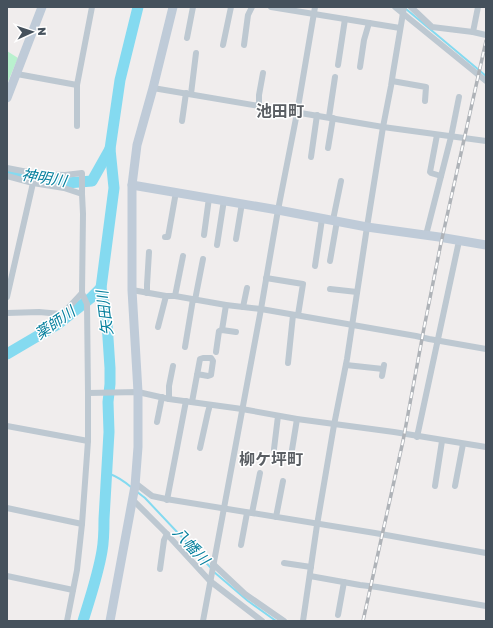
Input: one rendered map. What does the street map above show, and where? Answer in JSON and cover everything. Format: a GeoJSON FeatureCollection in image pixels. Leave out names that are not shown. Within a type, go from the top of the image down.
{"type":"FeatureCollection","features":[{"type":"Feature","properties":{"kind":"street"},"geometry":{"type":"LineString","coordinates":[[7,98],[42,7]]}},
{"type":"Feature","properties":{"kind":"street"},"geometry":{"type":"LineString","coordinates":[[76,126],[77,85],[92,7]]}},
{"type":"Feature","properties":{"kind":"street"},"geometry":{"type":"LineString","coordinates":[[110,621],[134,491],[138,447],[132,290],[132,185],[137,145],[173,7]]}},
{"type":"Feature","properties":{"kind":"street"},"geometry":{"type":"LineString","coordinates":[[187,38],[193,7]]}},
{"type":"Feature","properties":{"kind":"street"},"geometry":{"type":"LineString","coordinates":[[223,45],[231,7]]}},
{"type":"Feature","properties":{"kind":"street"},"geometry":{"type":"LineString","coordinates":[[244,45],[248,15],[252,7]]}},
{"type":"Feature","properties":{"kind":"street"},"geometry":{"type":"LineString","coordinates":[[271,7],[400,28]]}},
{"type":"Feature","properties":{"kind":"street"},"geometry":{"type":"LineString","coordinates":[[203,621],[316,7]]}},
{"type":"Feature","properties":{"kind":"street"},"geometry":{"type":"LineString","coordinates":[[395,7],[403,10],[486,81]]}},
{"type":"Feature","properties":{"kind":"street"},"geometry":{"type":"LineString","coordinates":[[411,7],[432,27],[486,34]]}},
{"type":"Feature","properties":{"kind":"street"},"geometry":{"type":"LineString","coordinates":[[473,32],[478,7]]}},
{"type":"Feature","properties":{"kind":"street"},"geometry":{"type":"LineString","coordinates":[[303,621],[317,525],[346,365],[366,227],[403,10]]}},
{"type":"Feature","properties":{"kind":"street"},"geometry":{"type":"LineString","coordinates":[[338,65],[345,19]]}},
{"type":"Feature","properties":{"kind":"street"},"geometry":{"type":"LineString","coordinates":[[360,67],[364,40],[369,23]]}},
{"type":"Feature","properties":{"kind":"street"},"geometry":{"type":"LineString","coordinates":[[182,121],[196,53]]}},
{"type":"Feature","properties":{"kind":"street"},"geometry":{"type":"LineString","coordinates":[[259,107],[258,95],[263,73]]}},
{"type":"Feature","properties":{"kind":"street"},"geometry":{"type":"LineString","coordinates":[[17,74],[77,85]]}},
{"type":"Feature","properties":{"kind":"street"},"geometry":{"type":"LineString","coordinates":[[328,148],[334,77]]}},
{"type":"Feature","properties":{"kind":"street"},"geometry":{"type":"LineString","coordinates":[[392,81],[426,87],[425,101]]}},
{"type":"Feature","properties":{"kind":"street"},"geometry":{"type":"LineString","coordinates":[[153,88],[383,127],[486,141]]}},
{"type":"Feature","properties":{"kind":"street"},"geometry":{"type":"LineString","coordinates":[[426,235],[451,137],[459,97]]}},
{"type":"Feature","properties":{"kind":"street"},"geometry":{"type":"LineString","coordinates":[[311,157],[317,115]]}},
{"type":"Feature","properties":{"kind":"street"},"geometry":{"type":"LineString","coordinates":[[437,135],[430,172],[441,176]]}},
{"type":"Feature","properties":{"kind":"street"},"geometry":{"type":"LineString","coordinates":[[7,168],[38,174],[65,175],[82,173],[82,293],[87,304],[90,393],[82,524],[77,570],[67,621]]}},
{"type":"Feature","properties":{"kind":"street"},"geometry":{"type":"LineString","coordinates":[[7,176],[33,183],[64,188],[82,194]]}},
{"type":"Feature","properties":{"kind":"street"},"geometry":{"type":"LineString","coordinates":[[330,261],[341,181]]}},
{"type":"Feature","properties":{"kind":"street"},"geometry":{"type":"LineString","coordinates":[[7,297],[33,183]]}},
{"type":"Feature","properties":{"kind":"street"},"geometry":{"type":"LineString","coordinates":[[132,185],[242,203],[366,227],[486,245]]}},
{"type":"Feature","properties":{"kind":"street"},"geometry":{"type":"LineString","coordinates":[[165,238],[168,238],[176,192]]}},
{"type":"Feature","properties":{"kind":"street"},"geometry":{"type":"LineString","coordinates":[[204,235],[209,198]]}},
{"type":"Feature","properties":{"kind":"street"},"geometry":{"type":"LineString","coordinates":[[218,245],[224,200]]}},
{"type":"Feature","properties":{"kind":"street"},"geometry":{"type":"LineString","coordinates":[[236,240],[242,203]]}},
{"type":"Feature","properties":{"kind":"street"},"geometry":{"type":"LineString","coordinates":[[315,266],[322,219]]}},
{"type":"Feature","properties":{"kind":"street"},"geometry":{"type":"LineString","coordinates":[[417,437],[459,241]]}},
{"type":"Feature","properties":{"kind":"street"},"geometry":{"type":"LineString","coordinates":[[147,292],[149,252]]}},
{"type":"Feature","properties":{"kind":"street"},"geometry":{"type":"LineString","coordinates":[[175,296],[183,256]]}},
{"type":"Feature","properties":{"kind":"street"},"geometry":{"type":"LineString","coordinates":[[185,347],[202,259]]}},
{"type":"Feature","properties":{"kind":"street"},"geometry":{"type":"LineString","coordinates":[[266,278],[303,284],[288,363]]}},
{"type":"Feature","properties":{"kind":"street"},"geometry":{"type":"LineString","coordinates":[[243,307],[247,288]]}},
{"type":"Feature","properties":{"kind":"street"},"geometry":{"type":"LineString","coordinates":[[330,289],[357,292]]}},
{"type":"Feature","properties":{"kind":"street"},"geometry":{"type":"LineString","coordinates":[[132,290],[261,309],[486,349]]}},
{"type":"Feature","properties":{"kind":"street"},"geometry":{"type":"LineString","coordinates":[[7,313],[39,312],[61,314],[82,293]]}},
{"type":"Feature","properties":{"kind":"street"},"geometry":{"type":"LineString","coordinates":[[158,327],[166,296]]}},
{"type":"Feature","properties":{"kind":"street"},"geometry":{"type":"LineString","coordinates":[[216,352],[220,332],[222,330],[226,305]]}},
{"type":"Feature","properties":{"kind":"street"},"geometry":{"type":"LineString","coordinates":[[222,330],[236,332]]}},
{"type":"Feature","properties":{"kind":"street"},"geometry":{"type":"LineString","coordinates":[[346,365],[384,367],[382,376]]}},
{"type":"Feature","properties":{"kind":"street"},"geometry":{"type":"LineString","coordinates":[[169,398],[169,386],[173,366]]}},
{"type":"Feature","properties":{"kind":"street"},"geometry":{"type":"LineString","coordinates":[[168,500],[189,401],[197,374]]}},
{"type":"Feature","properties":{"kind":"street"},"geometry":{"type":"LineString","coordinates":[[90,393],[136,392],[334,425],[394,432],[486,448]]}},
{"type":"Feature","properties":{"kind":"street"},"geometry":{"type":"LineString","coordinates":[[157,422],[162,397]]}},
{"type":"Feature","properties":{"kind":"street"},"geometry":{"type":"LineString","coordinates":[[200,448],[210,405]]}},
{"type":"Feature","properties":{"kind":"street"},"geometry":{"type":"LineString","coordinates":[[274,449],[278,416]]}},
{"type":"Feature","properties":{"kind":"street"},"geometry":{"type":"LineString","coordinates":[[291,456],[297,419]]}},
{"type":"Feature","properties":{"kind":"street"},"geometry":{"type":"LineString","coordinates":[[7,426],[88,441]]}},
{"type":"Feature","properties":{"kind":"street"},"geometry":{"type":"LineString","coordinates":[[437,482],[442,441]]}},
{"type":"Feature","properties":{"kind":"street"},"geometry":{"type":"LineString","coordinates":[[457,482],[463,444]]}},
{"type":"Feature","properties":{"kind":"street"},"geometry":{"type":"LineString","coordinates":[[241,545],[260,473]]}},
{"type":"Feature","properties":{"kind":"street"},"geometry":{"type":"LineString","coordinates":[[276,518],[283,481]]}},
{"type":"Feature","properties":{"kind":"street"},"geometry":{"type":"LineString","coordinates":[[134,491],[168,500],[223,508],[317,525],[375,533],[486,553]]}},
{"type":"Feature","properties":{"kind":"street"},"geometry":{"type":"LineString","coordinates":[[134,491],[167,534],[211,578],[262,621]]}},
{"type":"Feature","properties":{"kind":"street"},"geometry":{"type":"LineString","coordinates":[[7,508],[82,524]]}},
{"type":"Feature","properties":{"kind":"street"},"geometry":{"type":"LineString","coordinates":[[160,569],[164,540],[167,534]]}},
{"type":"Feature","properties":{"kind":"street"},"geometry":{"type":"LineString","coordinates":[[284,563],[311,567]]}},
{"type":"Feature","properties":{"kind":"street"},"geometry":{"type":"LineString","coordinates":[[213,566],[246,594],[284,621]]}},
{"type":"Feature","properties":{"kind":"street"},"geometry":{"type":"LineString","coordinates":[[7,576],[73,590]]}},
{"type":"Feature","properties":{"kind":"street"},"geometry":{"type":"LineString","coordinates":[[310,576],[486,606]]}},
{"type":"Feature","properties":{"kind":"street"},"geometry":{"type":"LineString","coordinates":[[338,615],[344,582]]}},
{"type":"Feature","properties":{"kind":"green space"},"geometry":{"type":"Polygon","coordinates":[[[7,51],[18,58],[7,84],[7,51]]]}},
{"type":"Feature","properties":{"kind":"waterway","name":"矢田川"},"geometry":{"type":"LineString","coordinates":[[83,621],[94,586],[103,547],[104,535],[109,432],[108,402],[110,368],[107,323],[101,288],[114,188],[110,149],[120,80],[138,7]]}},
{"type":"Feature","properties":{"kind":"waterway"},"geometry":{"type":"LineString","coordinates":[[406,9],[486,76]]}},
{"type":"Feature","properties":{"kind":"waterway","name":"神明川"},"geometry":{"type":"LineString","coordinates":[[7,172],[42,180],[67,183],[92,181],[110,149]]}},
{"type":"Feature","properties":{"kind":"waterway","name":"薬師川"},"geometry":{"type":"LineString","coordinates":[[7,354],[58,324],[101,288]]}},
{"type":"Feature","properties":{"kind":"waterway","name":"八幡川"},"geometry":{"type":"LineString","coordinates":[[106,476],[110,474],[113,475],[131,487]]}},
{"type":"Feature","properties":{"kind":"waterway","name":"八幡川"},"geometry":{"type":"LineString","coordinates":[[136,491],[145,498],[211,568]]}},
{"type":"Feature","properties":{"kind":"waterway","name":"八幡川"},"geometry":{"type":"LineString","coordinates":[[214,572],[248,601],[276,621]]}},
{"type":"Feature","properties":{"kind":"railway"},"geometry":{"type":"LineString","coordinates":[[363,621],[403,441],[441,243],[486,41]]}},
{"type":"Feature","properties":{"kind":"district","name":"池田町"},"geometry":{"type":"Point","coordinates":[280,111]}},
{"type":"Feature","properties":{"kind":"district","name":"柳ケ坪町"},"geometry":{"type":"Point","coordinates":[271,459]}}]}
